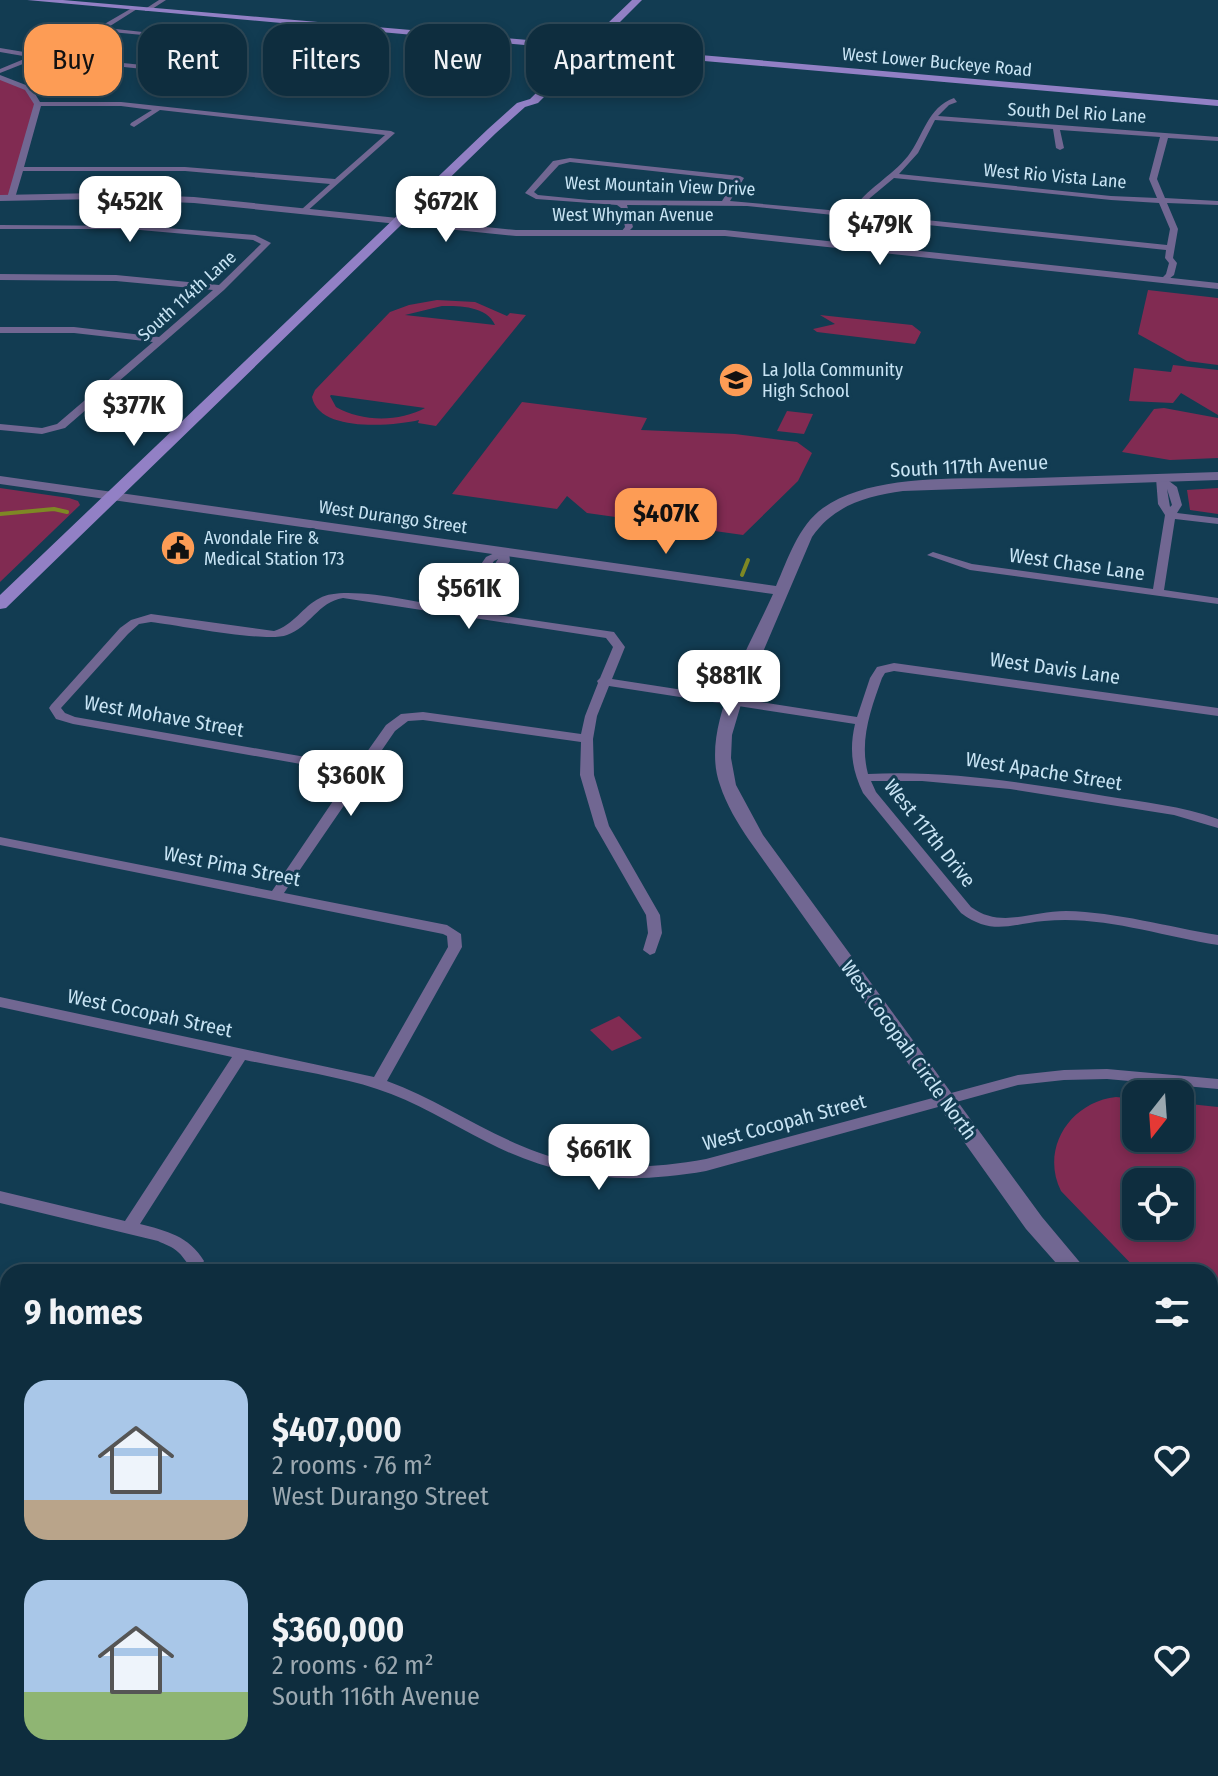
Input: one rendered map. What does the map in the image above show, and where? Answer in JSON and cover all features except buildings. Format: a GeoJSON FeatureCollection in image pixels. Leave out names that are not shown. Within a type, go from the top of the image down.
{"type":"FeatureCollection","features":[{"type":"Feature","properties":{"kind":"main road","name":"West Lower Buckeye Road"},"geometry":{"type":"LineString","coordinates":[[32,0],[526,41]]}},
{"type":"Feature","properties":{"kind":"main road"},"geometry":{"type":"LineString","coordinates":[[602,24],[623,0]]}},
{"type":"Feature","properties":{"kind":"main road"},"geometry":{"type":"LineString","coordinates":[[609,24],[637,0]]}},
{"type":"Feature","properties":{"kind":"main road","name":"West Lower Buckeye Road"},"geometry":{"type":"LineString","coordinates":[[703,58],[1218,103]]}},
{"type":"Feature","properties":{"kind":"main road"},"geometry":{"type":"LineString","coordinates":[[0,604],[521,105],[538,96]]}},
{"type":"Feature","properties":{"kind":"street"},"geometry":{"type":"LineString","coordinates":[[147,10],[163,0]]}},
{"type":"Feature","properties":{"kind":"street"},"geometry":{"type":"LineString","coordinates":[[109,24],[134,9]]}},
{"type":"Feature","properties":{"kind":"street"},"geometry":{"type":"LineString","coordinates":[[122,31],[211,40],[178,65],[167,68],[122,64]]}},
{"type":"Feature","properties":{"kind":"street"},"geometry":{"type":"LineString","coordinates":[[0,50],[24,55]]}},
{"type":"Feature","properties":{"kind":"street"},"geometry":{"type":"LineString","coordinates":[[0,74],[24,63]]}},
{"type":"Feature","properties":{"kind":"street"},"geometry":{"type":"LineString","coordinates":[[0,74],[28,89],[38,104],[21,169],[6,198]]}},
{"type":"Feature","properties":{"kind":"street"},"geometry":{"type":"LineString","coordinates":[[853,215],[864,197],[912,157],[941,106],[954,100]]}},
{"type":"Feature","properties":{"kind":"street"},"geometry":{"type":"LineString","coordinates":[[38,104],[102,103],[391,133],[305,211]]}},
{"type":"Feature","properties":{"kind":"street"},"geometry":{"type":"LineString","coordinates":[[134,125],[159,108]]}},
{"type":"Feature","properties":{"kind":"street","name":"South Del Rio Lane"},"geometry":{"type":"LineString","coordinates":[[935,118],[1218,139]]}},
{"type":"Feature","properties":{"kind":"street"},"geometry":{"type":"LineString","coordinates":[[269,129],[281,120]]}},
{"type":"Feature","properties":{"kind":"street"},"geometry":{"type":"LineString","coordinates":[[1056,127],[1060,148]]}},
{"type":"Feature","properties":{"kind":"street"},"geometry":{"type":"LineString","coordinates":[[1164,280],[1170,275],[1173,263],[1170,253],[1174,229],[1160,201],[1153,176],[1165,134]]}},
{"type":"Feature","properties":{"kind":"street","name":"West Mountain View Drive"},"geometry":{"type":"LineString","coordinates":[[726,202],[740,178],[561,160],[531,189],[530,194],[572,201],[726,202],[1170,253]]}},
{"type":"Feature","properties":{"kind":"street"},"geometry":{"type":"LineString","coordinates":[[21,169],[185,169],[337,182]]}},
{"type":"Feature","properties":{"kind":"street","name":"West Rio Vista Lane"},"geometry":{"type":"LineString","coordinates":[[890,175],[1160,201],[1218,203]]}},
{"type":"Feature","properties":{"kind":"street","name":"West Whyman Avenue"},"geometry":{"type":"LineString","coordinates":[[6,198],[175,198],[523,234],[725,233],[1218,286]]}},
{"type":"Feature","properties":{"kind":"street"},"geometry":{"type":"LineString","coordinates":[[0,227],[148,228],[175,198]]}},
{"type":"Feature","properties":{"kind":"street"},"geometry":{"type":"LineString","coordinates":[[619,202],[616,207],[619,225],[625,232]]}},
{"type":"Feature","properties":{"kind":"street","name":"South 114th Lane"},"geometry":{"type":"LineString","coordinates":[[0,427],[49,430],[65,423],[221,288],[265,247],[267,241],[148,228]]}},
{"type":"Feature","properties":{"kind":"street"},"geometry":{"type":"LineString","coordinates":[[0,277],[116,278],[221,288]]}},
{"type":"Feature","properties":{"kind":"street"},"geometry":{"type":"LineString","coordinates":[[0,330],[74,330],[161,340]]}},
{"type":"Feature","properties":{"kind":"street","name":"South 117th Avenue"},"geometry":{"type":"LineString","coordinates":[[746,823],[728,785],[723,758],[726,726],[781,591],[812,526],[829,511],[863,495],[919,486],[1218,476]]}},
{"type":"Feature","properties":{"kind":"street"},"geometry":{"type":"LineString","coordinates":[[1158,593],[1170,515],[1163,504],[1161,478]]}},
{"type":"Feature","properties":{"kind":"street","name":"West Durango Street"},"geometry":{"type":"LineString","coordinates":[[0,480],[781,591]]}},
{"type":"Feature","properties":{"kind":"street"},"geometry":{"type":"LineString","coordinates":[[1170,515],[1218,521]]}},
{"type":"Feature","properties":{"kind":"street"},"geometry":{"type":"LineString","coordinates":[[470,613],[504,561],[503,552],[490,559],[455,611],[598,632],[616,639],[618,650],[594,704],[587,739],[587,775],[594,807],[610,844],[655,924],[650,950]]}},
{"type":"Feature","properties":{"kind":"street","name":"West Chase Lane"},"geometry":{"type":"LineString","coordinates":[[933,555],[970,567],[1218,601]]}},
{"type":"Feature","properties":{"kind":"street","name":"West Mohave Street"},"geometry":{"type":"LineString","coordinates":[[361,771],[73,720],[56,712],[60,699],[124,631],[142,619],[167,619],[268,635],[283,634],[294,628],[314,605],[328,596],[350,595],[455,611]]}},
{"type":"Feature","properties":{"kind":"street","name":"West Davis Lane"},"geometry":{"type":"LineString","coordinates":[[887,667],[911,667],[1218,712]]}},
{"type":"Feature","properties":{"kind":"street","name":"West 117th Drive"},"geometry":{"type":"LineString","coordinates":[[887,667],[876,678],[861,721],[856,745],[862,778],[875,799],[966,910],[989,923],[1010,924],[1061,915],[1218,940]]}},
{"type":"Feature","properties":{"kind":"street"},"geometry":{"type":"LineString","coordinates":[[603,681],[861,721]]}},
{"type":"Feature","properties":{"kind":"street"},"geometry":{"type":"LineString","coordinates":[[276,895],[393,724],[405,717],[431,717],[587,739]]}},
{"type":"Feature","properties":{"kind":"street","name":"West Apache Street"},"geometry":{"type":"LineString","coordinates":[[862,778],[905,775],[956,777],[1178,812],[1218,824]]}},
{"type":"Feature","properties":{"kind":"street","name":"West Cocopah Circle North"},"geometry":{"type":"LineString","coordinates":[[746,823],[1039,1229],[1070,1264]]}},
{"type":"Feature","properties":{"kind":"street","name":"West Pima Street"},"geometry":{"type":"LineString","coordinates":[[0,841],[429,924],[454,934],[456,940],[452,953],[378,1083]]}},
{"type":"Feature","properties":{"kind":"street","name":"West Cocopah Street"},"geometry":{"type":"LineString","coordinates":[[0,1002],[378,1083],[408,1094],[539,1159],[577,1169],[618,1173],[664,1172],[706,1165],[1018,1080],[1064,1075],[1129,1075],[1218,1084]]}},
{"type":"Feature","properties":{"kind":"street"},"geometry":{"type":"LineString","coordinates":[[129,1228],[242,1053]]}},
{"type":"Feature","properties":{"kind":"street"},"geometry":{"type":"LineString","coordinates":[[0,1197],[173,1240],[190,1252],[195,1261]]}},
{"type":"Feature","properties":{"kind":"shaded area"},"geometry":{"type":"Polygon","coordinates":[[[0,77],[24,89],[24,96],[36,98],[11,198],[0,198],[0,77]]]}},
{"type":"Feature","properties":{"kind":"shaded area"},"geometry":{"type":"Polygon","coordinates":[[[1148,290],[1218,298],[1218,365],[1187,361],[1138,334],[1148,290]]]}},
{"type":"Feature","properties":{"kind":"shaded area"},"geometry":{"type":"Polygon","coordinates":[[[437,300],[475,302],[507,316],[510,313],[526,315],[436,426],[418,423],[419,420],[376,425],[342,422],[328,417],[318,409],[312,397],[315,390],[390,312],[437,300]],[[442,306],[405,315],[495,325],[479,311],[442,306]],[[331,395],[336,407],[369,418],[404,416],[425,408],[331,395]]]}},
{"type":"Feature","properties":{"kind":"shaded area"},"geometry":{"type":"Polygon","coordinates":[[[820,315],[912,325],[921,332],[915,344],[817,332],[813,329],[835,324],[820,315]]]}},
{"type":"Feature","properties":{"kind":"shaded area"},"geometry":{"type":"Polygon","coordinates":[[[1173,365],[1218,370],[1218,415],[1181,393],[1173,403],[1129,401],[1134,368],[1171,372],[1173,365]]]}},
{"type":"Feature","properties":{"kind":"shaded area"},"geometry":{"type":"Polygon","coordinates":[[[522,402],[647,418],[641,430],[735,434],[797,442],[812,453],[798,481],[743,535],[587,513],[567,496],[557,509],[452,494],[522,402]]]}},
{"type":"Feature","properties":{"kind":"shaded area"},"geometry":{"type":"Polygon","coordinates":[[[1154,409],[1218,418],[1218,458],[1170,460],[1122,452],[1154,409]]]}},
{"type":"Feature","properties":{"kind":"shaded area"},"geometry":{"type":"Polygon","coordinates":[[[787,411],[813,414],[804,434],[777,431],[787,411]]]}},
{"type":"Feature","properties":{"kind":"shaded area"},"geometry":{"type":"Polygon","coordinates":[[[0,488],[69,498],[80,505],[0,582],[0,488]]]}},
{"type":"Feature","properties":{"kind":"shaded area"},"geometry":{"type":"Polygon","coordinates":[[[1218,488],[1218,514],[1190,510],[1187,490],[1218,488]]]}},
{"type":"Feature","properties":{"kind":"shaded area"},"geometry":{"type":"Polygon","coordinates":[[[619,1016],[642,1038],[612,1051],[590,1030],[619,1016]]]}},
{"type":"Feature","properties":{"kind":"shaded area"},"geometry":{"type":"Polygon","coordinates":[[[1122,1098],[1122,1152],[1194,1152],[1194,1104],[1218,1107],[1218,1264],[1131,1264],[1061,1191],[1055,1175],[1054,1159],[1063,1130],[1073,1118],[1100,1101],[1122,1098]]]}},
{"type":"Feature","properties":{"kind":"waterway"},"geometry":{"type":"LineString","coordinates":[[0,514],[54,509],[67,512]]}},
{"type":"Feature","properties":{"kind":"waterway"},"geometry":{"type":"LineString","coordinates":[[742,575],[748,560]]}},
{"type":"Feature","properties":{"kind":"place","name":"La Jolla Community High School"},"geometry":{"type":"Point","coordinates":[736,380]}},
{"type":"Feature","properties":{"kind":"place","name":"Avondale Fire & Medical Station 173"},"geometry":{"type":"Point","coordinates":[178,548]}}]}
